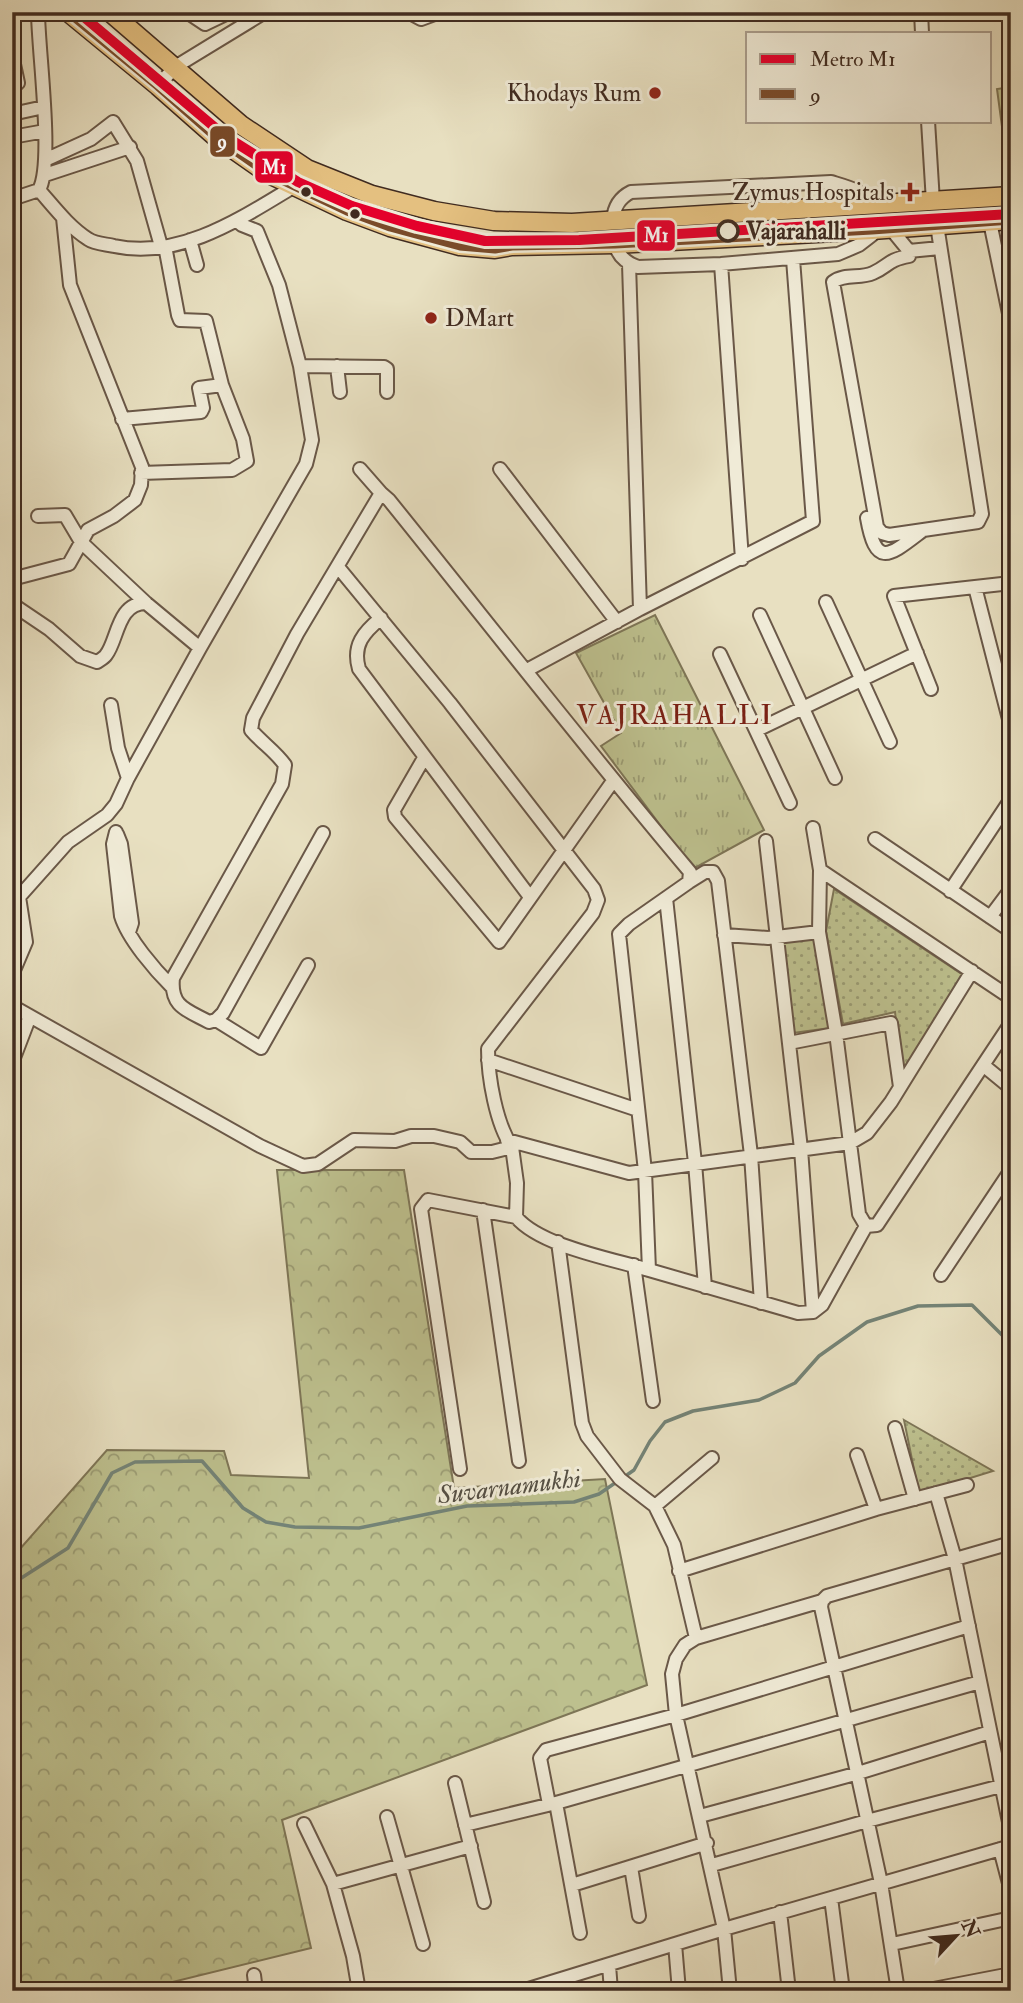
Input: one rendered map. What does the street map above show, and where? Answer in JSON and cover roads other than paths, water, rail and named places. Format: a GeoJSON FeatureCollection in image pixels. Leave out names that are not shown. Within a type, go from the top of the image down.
{"type":"FeatureCollection","features":[{"type":"Feature","properties":{"kind":"highway"},"geometry":{"type":"LineString","coordinates":[[68,12],[234,151],[293,187],[390,227],[460,246],[495,249],[512,246],[611,244],[1011,220]]}},
{"type":"Feature","properties":{"kind":"highway"},"geometry":{"type":"LineString","coordinates":[[110,12],[241,125],[307,169],[372,195],[433,211],[494,221],[572,223],[1011,196]]}},
{"type":"Feature","properties":{"kind":"highway"},"geometry":{"type":"LineString","coordinates":[[609,220],[611,244]]}},
{"type":"Feature","properties":{"kind":"street"},"geometry":{"type":"LineString","coordinates":[[12,199],[39,190],[45,175],[38,12]]}},
{"type":"Feature","properties":{"kind":"street"},"geometry":{"type":"LineString","coordinates":[[187,12],[205,24],[230,12]]}},
{"type":"Feature","properties":{"kind":"street"},"geometry":{"type":"LineString","coordinates":[[408,12],[421,19],[440,12]]}},
{"type":"Feature","properties":{"kind":"street"},"geometry":{"type":"LineString","coordinates":[[921,12],[922,32]]}},
{"type":"Feature","properties":{"kind":"street"},"geometry":{"type":"LineString","coordinates":[[158,86],[175,66],[254,15]]}},
{"type":"Feature","properties":{"kind":"street"},"geometry":{"type":"LineString","coordinates":[[12,55],[18,83]]}},
{"type":"Feature","properties":{"kind":"street"},"geometry":{"type":"LineString","coordinates":[[12,114],[44,107]]}},
{"type":"Feature","properties":{"kind":"street"},"geometry":{"type":"LineString","coordinates":[[45,160],[91,139],[113,122],[130,147],[144,180],[180,320],[206,321],[222,384],[243,439],[247,461],[232,470],[141,473]]}},
{"type":"Feature","properties":{"kind":"street"},"geometry":{"type":"LineString","coordinates":[[928,122],[933,202]]}},
{"type":"Feature","properties":{"kind":"street"},"geometry":{"type":"LineString","coordinates":[[12,137],[45,131]]}},
{"type":"Feature","properties":{"kind":"street"},"geometry":{"type":"LineString","coordinates":[[45,175],[130,147]]}},
{"type":"Feature","properties":{"kind":"street"},"geometry":{"type":"LineString","coordinates":[[609,220],[621,197],[631,192],[831,182],[848,187],[870,200],[872,205]]}},
{"type":"Feature","properties":{"kind":"street"},"geometry":{"type":"LineString","coordinates":[[39,190],[63,218],[90,241],[130,250],[190,240],[237,221],[293,187]]}},
{"type":"Feature","properties":{"kind":"street"},"geometry":{"type":"LineString","coordinates":[[12,579],[69,564],[88,530],[114,516],[135,500],[141,485],[142,467],[70,285],[63,218]]}},
{"type":"Feature","properties":{"kind":"street"},"geometry":{"type":"LineString","coordinates":[[12,975],[26,943],[16,895],[68,842],[107,815],[116,804],[200,648],[306,464],[312,440],[300,366],[279,285],[260,236],[255,229],[237,221]]}},
{"type":"Feature","properties":{"kind":"street"},"geometry":{"type":"LineString","coordinates":[[990,222],[1011,323]]}},
{"type":"Feature","properties":{"kind":"street"},"geometry":{"type":"LineString","coordinates":[[891,229],[909,251],[909,256],[894,259],[872,274],[846,276],[834,282],[877,527],[882,533],[889,535],[978,522],[982,514],[937,225]]}},
{"type":"Feature","properties":{"kind":"street"},"geometry":{"type":"LineString","coordinates":[[611,244],[629,264],[638,267],[721,264],[838,254],[859,245],[872,235],[872,230]]}},
{"type":"Feature","properties":{"kind":"street"},"geometry":{"type":"LineString","coordinates":[[190,240],[197,265]]}},
{"type":"Feature","properties":{"kind":"street"},"geometry":{"type":"LineString","coordinates":[[909,251],[940,248]]}},
{"type":"Feature","properties":{"kind":"street"},"geometry":{"type":"LineString","coordinates":[[527,670],[813,521],[793,259]]}},
{"type":"Feature","properties":{"kind":"street"},"geometry":{"type":"LineString","coordinates":[[629,264],[640,609]]}},
{"type":"Feature","properties":{"kind":"street"},"geometry":{"type":"LineString","coordinates":[[721,264],[742,559]]}},
{"type":"Feature","properties":{"kind":"street"},"geometry":{"type":"LineString","coordinates":[[300,366],[384,367],[387,369],[387,392]]}},
{"type":"Feature","properties":{"kind":"street"},"geometry":{"type":"LineString","coordinates":[[337,366],[340,392]]}},
{"type":"Feature","properties":{"kind":"street"},"geometry":{"type":"LineString","coordinates":[[122,419],[201,412],[203,408],[199,388],[222,384]]}},
{"type":"Feature","properties":{"kind":"street"},"geometry":{"type":"LineString","coordinates":[[858,422],[853,434],[863,493]]}},
{"type":"Feature","properties":{"kind":"street"},"geometry":{"type":"LineString","coordinates":[[360,469],[389,500],[613,781],[690,872],[689,882]]}},
{"type":"Feature","properties":{"kind":"street"},"geometry":{"type":"LineString","coordinates":[[500,469],[617,622]]}},
{"type":"Feature","properties":{"kind":"street"},"geometry":{"type":"LineString","coordinates":[[323,833],[223,1013],[216,1020],[209,1022],[180,1007],[174,997],[173,978],[282,784],[285,765],[276,752],[258,739],[251,730],[253,718],[297,634],[381,493]]}},
{"type":"Feature","properties":{"kind":"street"},"geometry":{"type":"LineString","coordinates":[[866,511],[872,544],[885,554],[895,552],[924,530]]}},
{"type":"Feature","properties":{"kind":"street"},"geometry":{"type":"LineString","coordinates":[[38,516],[65,515],[81,542],[146,603],[200,648]]}},
{"type":"Feature","properties":{"kind":"street"},"geometry":{"type":"LineString","coordinates":[[338,567],[564,850],[594,889],[598,900],[593,913],[488,1049],[495,1101],[510,1143],[517,1183],[516,1217],[523,1226],[552,1242],[798,1313],[813,1312],[822,1305],[866,1226]]}},
{"type":"Feature","properties":{"kind":"street"},"geometry":{"type":"LineString","coordinates":[[931,689],[894,596],[1011,583]]}},
{"type":"Feature","properties":{"kind":"street"},"geometry":{"type":"LineString","coordinates":[[975,587],[1011,727]]}},
{"type":"Feature","properties":{"kind":"street"},"geometry":{"type":"LineString","coordinates":[[826,602],[890,742]]}},
{"type":"Feature","properties":{"kind":"street"},"geometry":{"type":"LineString","coordinates":[[12,604],[49,629],[80,656],[97,662],[106,655],[123,616],[139,603],[146,603]]}},
{"type":"Feature","properties":{"kind":"street"},"geometry":{"type":"LineString","coordinates":[[760,615],[835,778]]}},
{"type":"Feature","properties":{"kind":"street"},"geometry":{"type":"LineString","coordinates":[[381,618],[363,635],[357,646],[359,669],[530,897]]}},
{"type":"Feature","properties":{"kind":"street"},"geometry":{"type":"LineString","coordinates":[[757,730],[917,653]]}},
{"type":"Feature","properties":{"kind":"street"},"geometry":{"type":"LineString","coordinates":[[720,654],[790,803]]}},
{"type":"Feature","properties":{"kind":"street"},"geometry":{"type":"LineString","coordinates":[[111,705],[118,748],[128,778]]}},
{"type":"Feature","properties":{"kind":"street"},"geometry":{"type":"LineString","coordinates":[[424,758],[394,810],[398,822],[499,942],[613,781]]}},
{"type":"Feature","properties":{"kind":"street"},"geometry":{"type":"LineString","coordinates":[[950,891],[1011,799]]}},
{"type":"Feature","properties":{"kind":"street"},"geometry":{"type":"LineString","coordinates":[[107,815],[116,832],[113,844],[124,926],[172,987]]}},
{"type":"Feature","properties":{"kind":"street"},"geometry":{"type":"LineString","coordinates":[[813,828],[820,870],[820,932],[859,1214],[866,1226]]}},
{"type":"Feature","properties":{"kind":"street"},"geometry":{"type":"LineString","coordinates":[[875,839],[1011,931]]}},
{"type":"Feature","properties":{"kind":"street"},"geometry":{"type":"LineString","coordinates":[[765,841],[801,1149],[813,1312]]}},
{"type":"Feature","properties":{"kind":"street"},"geometry":{"type":"LineString","coordinates":[[820,870],[1011,998]]}},
{"type":"Feature","properties":{"kind":"street"},"geometry":{"type":"LineString","coordinates":[[649,1270],[645,1171],[619,934],[689,882],[705,872],[713,872],[718,881],[751,1155],[761,1303]]}},
{"type":"Feature","properties":{"kind":"street"},"geometry":{"type":"LineString","coordinates":[[990,917],[1011,888]]}},
{"type":"Feature","properties":{"kind":"street"},"geometry":{"type":"LineString","coordinates":[[666,898],[695,1163],[705,1287]]}},
{"type":"Feature","properties":{"kind":"street"},"geometry":{"type":"LineString","coordinates":[[724,935],[777,937],[820,932]]}},
{"type":"Feature","properties":{"kind":"street"},"geometry":{"type":"LineString","coordinates":[[216,1020],[261,1048],[308,965]]}},
{"type":"Feature","properties":{"kind":"street"},"geometry":{"type":"LineString","coordinates":[[12,1006],[260,1146],[303,1166],[318,1164],[354,1140],[395,1141],[411,1136],[434,1136],[460,1142],[471,1152],[492,1152],[510,1143],[629,1173],[850,1143],[867,1133],[900,1087],[972,971]]}},
{"type":"Feature","properties":{"kind":"street"},"geometry":{"type":"LineString","coordinates":[[12,1063],[30,1016]]}},
{"type":"Feature","properties":{"kind":"street"},"geometry":{"type":"LineString","coordinates":[[789,1043],[891,1023],[900,1087]]}},
{"type":"Feature","properties":{"kind":"street"},"geometry":{"type":"LineString","coordinates":[[866,1226],[877,1225],[1011,1023]]}},
{"type":"Feature","properties":{"kind":"street"},"geometry":{"type":"LineString","coordinates":[[488,1060],[638,1110]]}},
{"type":"Feature","properties":{"kind":"street"},"geometry":{"type":"LineString","coordinates":[[984,1065],[1011,1088]]}},
{"type":"Feature","properties":{"kind":"street"},"geometry":{"type":"LineString","coordinates":[[941,1275],[1011,1170]]}},
{"type":"Feature","properties":{"kind":"street"},"geometry":{"type":"LineString","coordinates":[[460,1469],[421,1209],[428,1200],[516,1217]]}},
{"type":"Feature","properties":{"kind":"street"},"geometry":{"type":"LineString","coordinates":[[484,1210],[519,1461]]}},
{"type":"Feature","properties":{"kind":"street"},"geometry":{"type":"LineString","coordinates":[[558,1242],[584,1429],[620,1479],[655,1506],[674,1545],[696,1638]]}},
{"type":"Feature","properties":{"kind":"street"},"geometry":{"type":"LineString","coordinates":[[634,1265],[653,1401]]}},
{"type":"Feature","properties":{"kind":"street"},"geometry":{"type":"LineString","coordinates":[[895,1428],[915,1499]]}},
{"type":"Feature","properties":{"kind":"street"},"geometry":{"type":"LineString","coordinates":[[857,1455],[876,1509]]}},
{"type":"Feature","properties":{"kind":"street"},"geometry":{"type":"LineString","coordinates":[[655,1506],[712,1458]]}},
{"type":"Feature","properties":{"kind":"street"},"geometry":{"type":"LineString","coordinates":[[679,1572],[876,1509],[967,1485]]}},
{"type":"Feature","properties":{"kind":"street"},"geometry":{"type":"LineString","coordinates":[[936,1493],[955,1559],[1011,1832]]}},
{"type":"Feature","properties":{"kind":"street"},"geometry":{"type":"LineString","coordinates":[[730,1991],[724,1929],[712,1866],[676,1715],[672,1674],[676,1659],[685,1645],[696,1638],[822,1601],[827,1596],[1011,1543]]}},
{"type":"Feature","properties":{"kind":"street"},"geometry":{"type":"LineString","coordinates":[[822,1601],[821,1607],[855,1774],[881,1883],[898,1991]]}},
{"type":"Feature","properties":{"kind":"street"},"geometry":{"type":"LineString","coordinates":[[580,1933],[572,1885],[540,1758],[546,1750],[676,1715],[969,1626]]}},
{"type":"Feature","properties":{"kind":"street"},"geometry":{"type":"LineString","coordinates":[[465,1825],[689,1765],[980,1682]]}},
{"type":"Feature","properties":{"kind":"street"},"geometry":{"type":"LineString","coordinates":[[701,1816],[855,1774],[990,1732]]}},
{"type":"Feature","properties":{"kind":"street"},"geometry":{"type":"LineString","coordinates":[[455,1783],[484,1902]]}},
{"type":"Feature","properties":{"kind":"street"},"geometry":{"type":"LineString","coordinates":[[712,1866],[1001,1786]]}},
{"type":"Feature","properties":{"kind":"street"},"geometry":{"type":"LineString","coordinates":[[387,1817],[423,1944]]}},
{"type":"Feature","properties":{"kind":"street"},"geometry":{"type":"LineString","coordinates":[[304,1824],[333,1884],[353,1956],[359,1991]]}},
{"type":"Feature","properties":{"kind":"street"},"geometry":{"type":"LineString","coordinates":[[572,1885],[707,1843]]}},
{"type":"Feature","properties":{"kind":"street"},"geometry":{"type":"LineString","coordinates":[[333,1884],[471,1846]]}},
{"type":"Feature","properties":{"kind":"street"},"geometry":{"type":"LineString","coordinates":[[522,1991],[551,1987],[675,1944],[1006,1847],[1011,1891]]}},
{"type":"Feature","properties":{"kind":"street"},"geometry":{"type":"LineString","coordinates":[[631,1867],[639,1916]]}},
{"type":"Feature","properties":{"kind":"street"},"geometry":{"type":"LineString","coordinates":[[831,1898],[843,1991]]}},
{"type":"Feature","properties":{"kind":"street"},"geometry":{"type":"LineString","coordinates":[[780,1912],[789,1991]]}},
{"type":"Feature","properties":{"kind":"street"},"geometry":{"type":"LineString","coordinates":[[892,1944],[1011,1918]]}},
{"type":"Feature","properties":{"kind":"street"},"geometry":{"type":"LineString","coordinates":[[675,1944],[679,1991]]}},
{"type":"Feature","properties":{"kind":"street"},"geometry":{"type":"LineString","coordinates":[[609,1965],[611,1991]]}},
{"type":"Feature","properties":{"kind":"street"},"geometry":{"type":"LineString","coordinates":[[923,1991],[1011,1973]]}},
{"type":"Feature","properties":{"kind":"street"},"geometry":{"type":"LineString","coordinates":[[254,1975],[256,1991]]}},
{"type":"Feature","properties":{"kind":"waterway","name":"Suvarnamukhi"},"geometry":{"type":"LineString","coordinates":[[624,1477],[634,1470],[650,1441],[665,1422],[693,1411],[759,1400],[795,1383],[819,1356],[867,1322],[918,1306],[972,1305],[1011,1344]]}},
{"type":"Feature","properties":{"kind":"waterway","name":"Suvarnamukhi"},"geometry":{"type":"LineString","coordinates":[[12,1584],[68,1548],[112,1473],[135,1462],[202,1461],[243,1508],[266,1522],[295,1527],[359,1528],[467,1506],[574,1502],[599,1494],[618,1481]]}},
{"type":"Feature","properties":{"kind":"metro line","name":"M1"},"geometry":{"type":"LineString","coordinates":[[78,12],[225,136],[298,182],[352,206],[417,226],[485,241],[579,240],[1011,214]]}},
{"type":"Feature","properties":{"kind":"place","name":"Khodays Rum"},"geometry":{"type":"Point","coordinates":[655,93]}},
{"type":"Feature","properties":{"kind":"place","name":"Zymus Hospitals"},"geometry":{"type":"Point","coordinates":[910,192]}},
{"type":"Feature","properties":{"kind":"place","name":"Vajarahalli"},"geometry":{"type":"Point","coordinates":[728,231]}},
{"type":"Feature","properties":{"kind":"place","name":"DMart"},"geometry":{"type":"Point","coordinates":[431,318]}},
{"type":"Feature","properties":{"kind":"district","name":"VAJRAHALLI"},"geometry":{"type":"Point","coordinates":[675,714]}}]}
